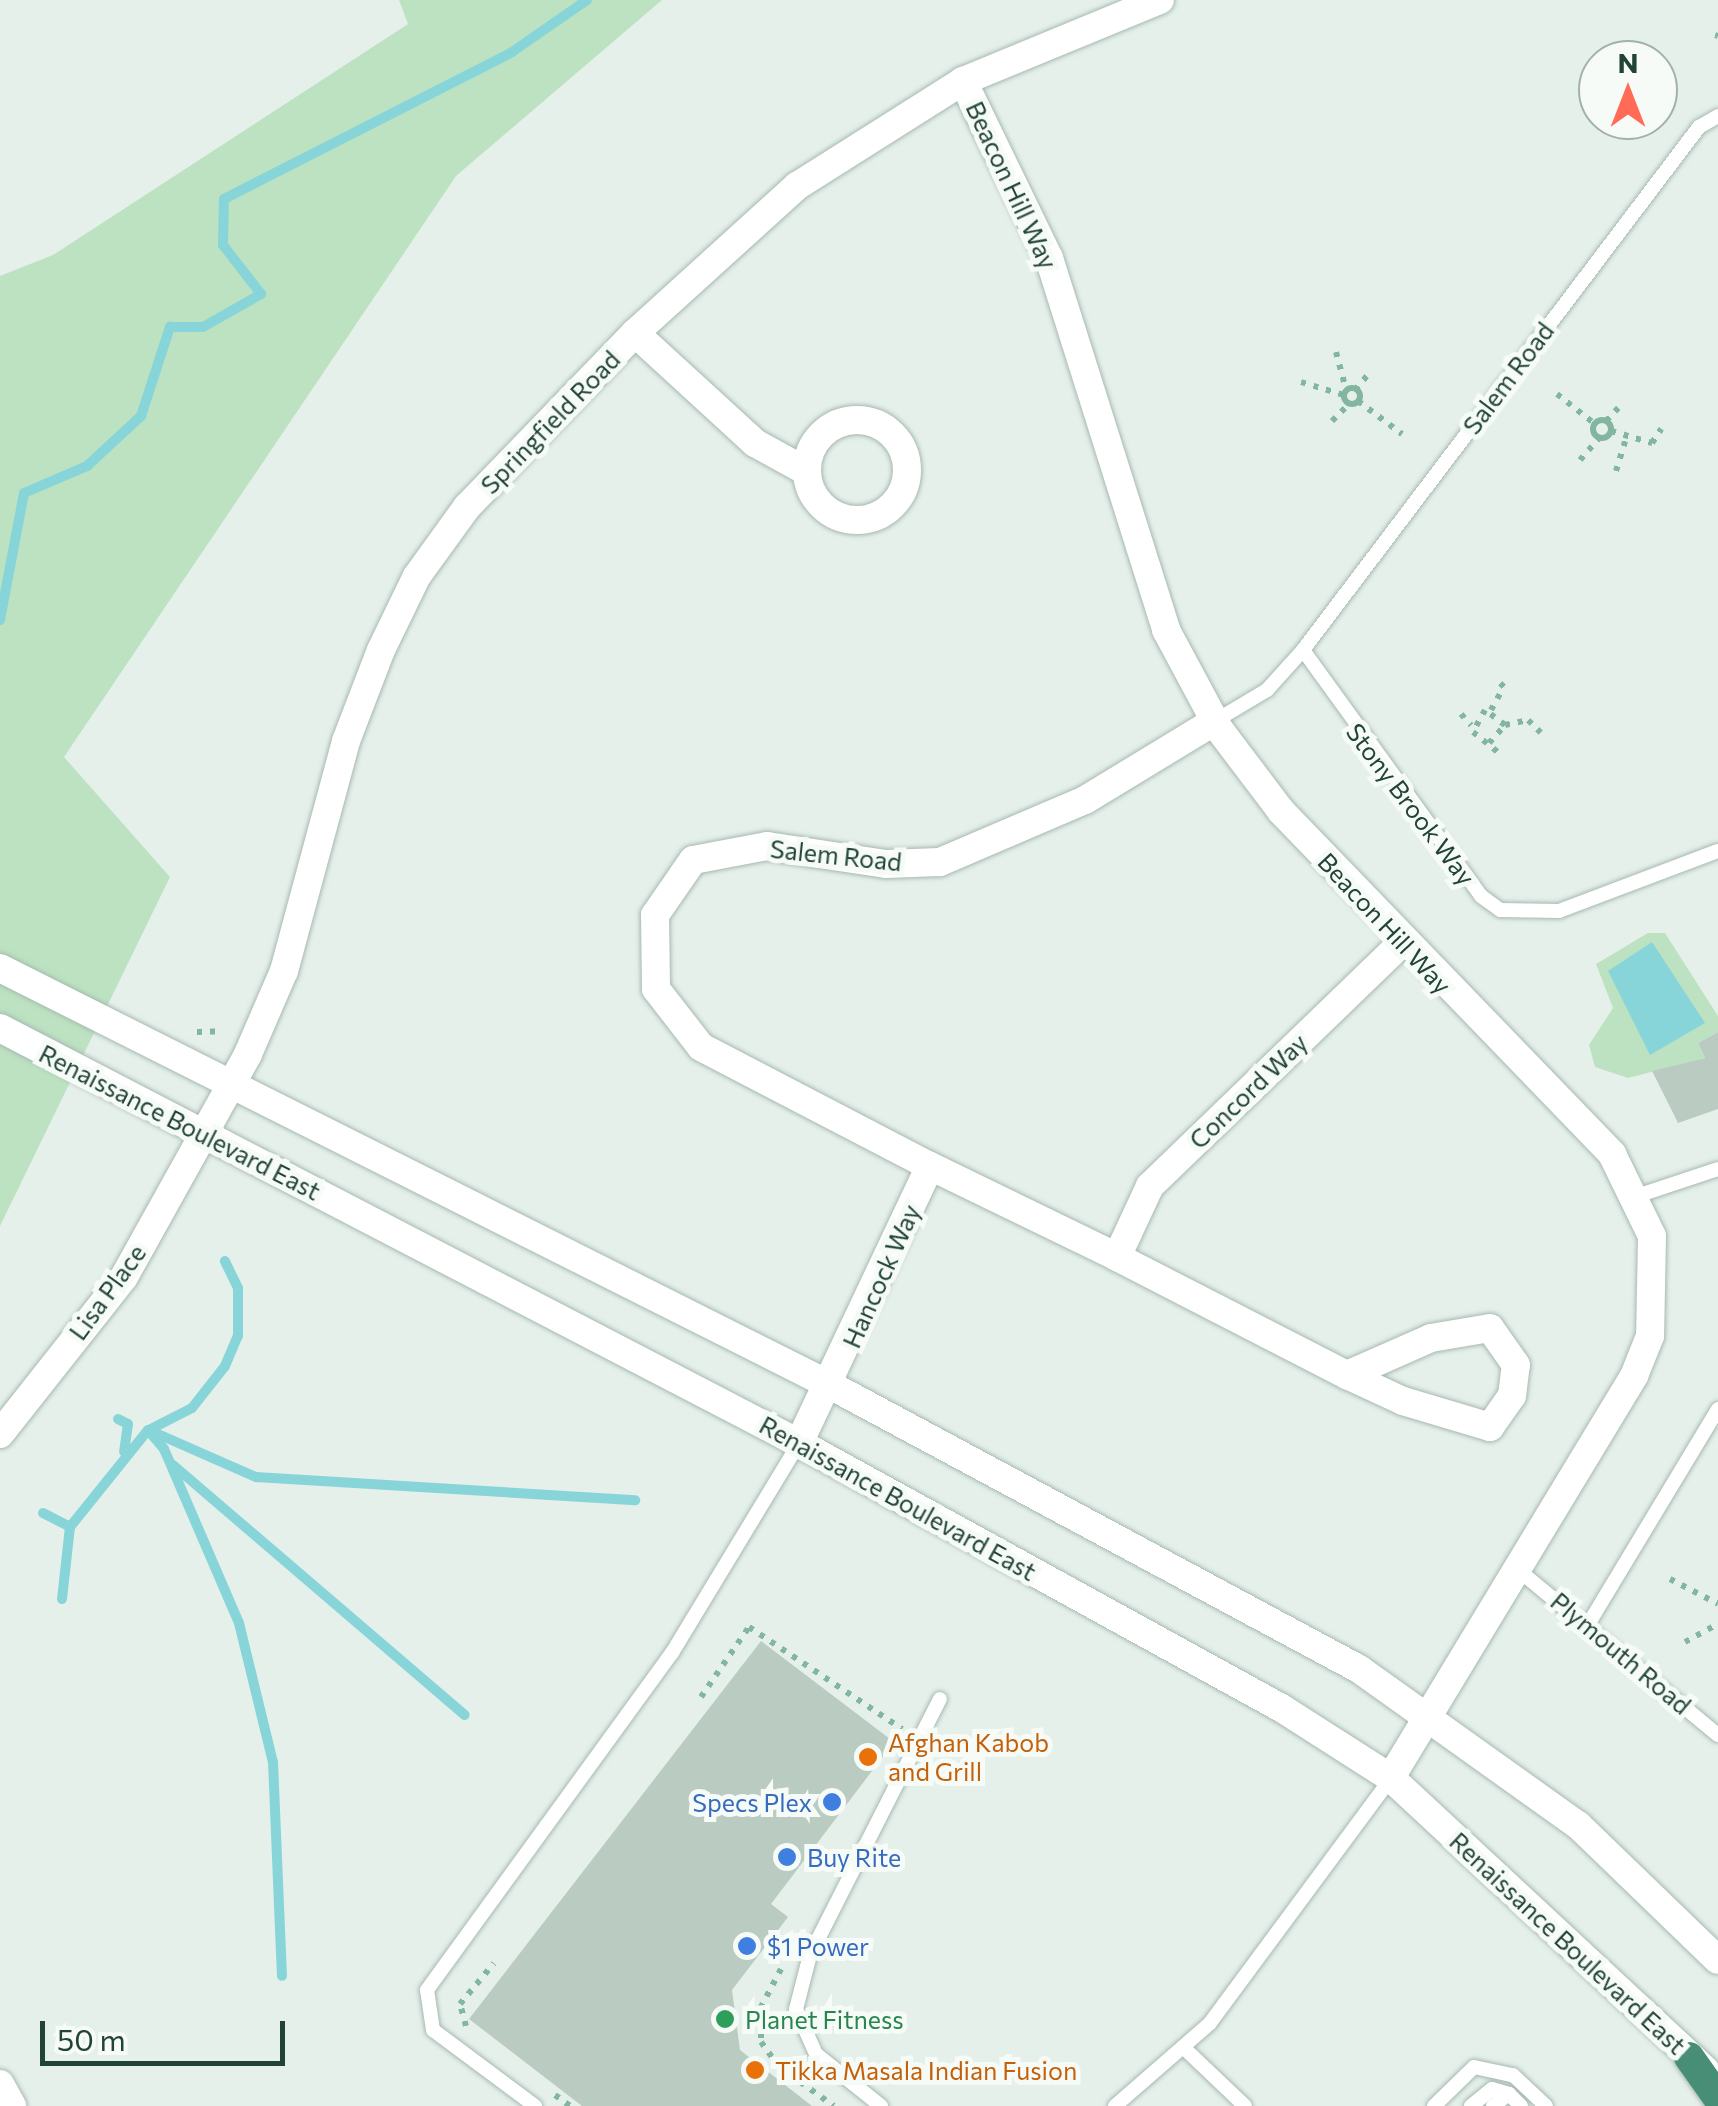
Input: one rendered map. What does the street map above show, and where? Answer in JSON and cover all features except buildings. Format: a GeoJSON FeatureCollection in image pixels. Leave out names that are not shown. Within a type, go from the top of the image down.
{"type":"FeatureCollection","features":[{"type":"Feature","properties":{"kind":"highway"},"geometry":{"type":"LineString","coordinates":[[1689,2056],[1718,2098]]}},
{"type":"Feature","properties":{"kind":"street","name":"Springfield Road"},"geometry":{"type":"LineString","coordinates":[[228,1088],[284,971],[346,742],[417,576],[467,507],[635,333],[797,186],[964,82],[1160,0]]}},
{"type":"Feature","properties":{"kind":"street","name":"Beacon Hill Way"},"geometry":{"type":"LineString","coordinates":[[964,82],[1049,258],[1166,630],[1215,721],[1281,811],[1403,942],[1612,1154],[1640,1195],[1657,1279],[1650,1336],[1522,1573],[1391,1778]]}},
{"type":"Feature","properties":{"kind":"street"},"geometry":{"type":"LineString","coordinates":[[635,333],[755,444],[806,471]]}},
{"type":"Feature","properties":{"kind":"street","name":"Salem Road"},"geometry":{"type":"LineString","coordinates":[[1215,721],[1085,800],[940,862],[886,864],[767,846],[693,860],[669,884],[652,952],[656,989],[673,1018],[701,1047],[1347,1375],[1454,1423],[1490,1427],[1512,1396],[1516,1365],[1490,1328],[1431,1338],[1347,1375]]}},
{"type":"Feature","properties":{"kind":"street","name":"Concord Way"},"geometry":{"type":"LineString","coordinates":[[1117,1257],[1150,1186],[1403,942]]}},
{"type":"Feature","properties":{"kind":"street","name":"Renaissance Boulevard East"},"geometry":{"type":"LineString","coordinates":[[0,968],[228,1088],[830,1385],[1430,1712],[1578,1825],[1718,1960]]}},
{"type":"Feature","properties":{"kind":"street","name":"Renaissance Boulevard East"},"geometry":{"type":"LineString","coordinates":[[0,1028],[799,1443],[1391,1778],[1718,2081]]}},
{"type":"Feature","properties":{"kind":"street","name":"Lisa Place"},"geometry":{"type":"LineString","coordinates":[[0,1434],[124,1277],[228,1088]]}},
{"type":"Feature","properties":{"kind":"street","name":"Hancock Way"},"geometry":{"type":"LineString","coordinates":[[799,1443],[830,1385],[930,1166]]}},
{"type":"Feature","properties":{"kind":"street"},"geometry":{"type":"LineString","coordinates":[[0,2084],[12,2106]]}},
{"type":"Feature","properties":{"kind":"lane","name":"Salem Road"},"geometry":{"type":"LineString","coordinates":[[1215,721],[1267,690],[1302,650],[1699,127],[1718,116]]}},
{"type":"Feature","properties":{"kind":"lane","name":"Stony Brook Way"},"geometry":{"type":"LineString","coordinates":[[1302,650],[1458,866],[1500,910],[1559,911],[1718,852]]}},
{"type":"Feature","properties":{"kind":"lane"},"geometry":{"type":"LineString","coordinates":[[1640,1195],[1718,1170]]}},
{"type":"Feature","properties":{"kind":"lane"},"geometry":{"type":"LineString","coordinates":[[1589,1623],[1718,1410]]}},
{"type":"Feature","properties":{"kind":"lane"},"geometry":{"type":"LineString","coordinates":[[536,2106],[433,2030],[427,1990],[672,1653],[799,1443]]}},
{"type":"Feature","properties":{"kind":"lane","name":"Plymouth Road"},"geometry":{"type":"LineString","coordinates":[[1522,1573],[1589,1623],[1718,1735]]}},
{"type":"Feature","properties":{"kind":"lane"},"geometry":{"type":"LineString","coordinates":[[881,2106],[816,2054],[796,2009],[810,1955],[940,1699]]}},
{"type":"Feature","properties":{"kind":"lane"},"geometry":{"type":"LineString","coordinates":[[1115,2106],[1184,2048],[1391,1778]]}},
{"type":"Feature","properties":{"kind":"lane"},"geometry":{"type":"LineString","coordinates":[[1184,2048],[1245,2106]]}},
{"type":"Feature","properties":{"kind":"lane"},"geometry":{"type":"LineString","coordinates":[[1434,2106],[1474,2068],[1513,2075],[1546,2106]]}},
{"type":"Feature","properties":{"kind":"lane"},"geometry":{"type":"LineString","coordinates":[[1471,2106],[1492,2089],[1508,2094],[1521,2106]]}},
{"type":"Feature","properties":{"kind":"lane"},"geometry":{"type":"LineString","coordinates":[[1493,2106],[1508,2094]]}},
{"type":"Feature","properties":{"kind":"path"},"geometry":{"type":"LineString","coordinates":[[1336,352],[1349,404]]}},
{"type":"Feature","properties":{"kind":"path"},"geometry":{"type":"LineString","coordinates":[[1348,392],[1371,371]]}},
{"type":"Feature","properties":{"kind":"path"},"geometry":{"type":"LineString","coordinates":[[1301,382],[1348,392],[1402,434]]}},
{"type":"Feature","properties":{"kind":"path"},"geometry":{"type":"LineString","coordinates":[[1556,394],[1595,424],[1600,437]]}},
{"type":"Feature","properties":{"kind":"path"},"geometry":{"type":"LineString","coordinates":[[1332,421],[1349,404],[1358,401]]}},
{"type":"Feature","properties":{"kind":"path"},"geometry":{"type":"LineString","coordinates":[[1595,424],[1606,421],[1618,408]]}},
{"type":"Feature","properties":{"kind":"path"},"geometry":{"type":"LineString","coordinates":[[1606,421],[1611,431]]}},
{"type":"Feature","properties":{"kind":"path"},"geometry":{"type":"LineString","coordinates":[[1580,460],[1600,437],[1611,431],[1652,443],[1661,429]]}},
{"type":"Feature","properties":{"kind":"path"},"geometry":{"type":"LineString","coordinates":[[1616,471],[1626,435]]}},
{"type":"Feature","properties":{"kind":"path"},"geometry":{"type":"LineString","coordinates":[[1472,726],[1491,710],[1504,688],[1496,679]]}},
{"type":"Feature","properties":{"kind":"path"},"geometry":{"type":"LineString","coordinates":[[1491,710],[1505,724]]}},
{"type":"Feature","properties":{"kind":"path"},"geometry":{"type":"LineString","coordinates":[[1461,714],[1501,754]]}},
{"type":"Feature","properties":{"kind":"path"},"geometry":{"type":"LineString","coordinates":[[1490,743],[1505,724],[1528,720],[1541,733]]}},
{"type":"Feature","properties":{"kind":"path"},"geometry":{"type":"LineString","coordinates":[[1670,1579],[1718,1604]]}},
{"type":"Feature","properties":{"kind":"path"},"geometry":{"type":"LineString","coordinates":[[1684,1642],[1718,1624]]}},
{"type":"Feature","properties":{"kind":"path"},"geometry":{"type":"LineString","coordinates":[[701,1697],[748,1627],[905,1731],[896,1748]]}},
{"type":"Feature","properties":{"kind":"path"},"geometry":{"type":"LineString","coordinates":[[789,1954],[761,2007],[761,2042],[780,2068],[834,2106]]}},
{"type":"Feature","properties":{"kind":"path"},"geometry":{"type":"LineString","coordinates":[[481,2037],[460,2004],[494,1963]]}},
{"type":"Feature","properties":{"kind":"path"},"geometry":{"type":"LineString","coordinates":[[540,2083],[570,2106]]}},
{"type":"Feature","properties":{"kind":"green space"},"geometry":{"type":"Polygon","coordinates":[[[399,0],[662,0],[456,176],[64,757],[170,877],[0,1226],[0,276],[53,255],[408,24],[399,0]]]}},
{"type":"Feature","properties":{"kind":"green space"},"geometry":{"type":"Polygon","coordinates":[[[1648,933],[1665,933],[1718,1016],[1718,1032],[1698,1043],[1705,1058],[1628,1078],[1595,1067],[1589,1045],[1613,1008],[1596,964],[1648,933]]]}},
{"type":"Feature","properties":{"kind":"water"},"geometry":{"type":"Polygon","coordinates":[[[1652,942],[1705,1023],[1650,1055],[1608,971],[1652,942]]]}},
{"type":"Feature","properties":{"kind":"waterway"},"geometry":{"type":"LineString","coordinates":[[0,620],[24,493],[87,466],[141,416],[170,327],[203,327],[261,294],[223,245],[224,199],[512,52],[587,0]]}},
{"type":"Feature","properties":{"kind":"waterway"},"geometry":{"type":"LineString","coordinates":[[149,1430],[192,1408],[225,1366],[238,1336],[238,1288],[225,1261]]}},
{"type":"Feature","properties":{"kind":"waterway"},"geometry":{"type":"LineString","coordinates":[[118,1419],[128,1424],[124,1452]]}},
{"type":"Feature","properties":{"kind":"waterway"},"geometry":{"type":"LineString","coordinates":[[43,1513],[70,1527],[148,1430],[164,1449],[239,1623],[273,1762],[282,1976]]}},
{"type":"Feature","properties":{"kind":"waterway"},"geometry":{"type":"LineString","coordinates":[[151,1431],[256,1477],[635,1500]]}},
{"type":"Feature","properties":{"kind":"waterway"},"geometry":{"type":"LineString","coordinates":[[173,1465],[465,1715]]}},
{"type":"Feature","properties":{"kind":"waterway"},"geometry":{"type":"LineString","coordinates":[[62,1599],[70,1527]]}},
{"type":"Feature","properties":{"kind":"place","name":"Afghan Kabob and Grill"},"geometry":{"type":"Point","coordinates":[868,1757]}},
{"type":"Feature","properties":{"kind":"place","name":"Specs Plex"},"geometry":{"type":"Point","coordinates":[832,1802]}},
{"type":"Feature","properties":{"kind":"place","name":"Buy Rite"},"geometry":{"type":"Point","coordinates":[787,1857]}},
{"type":"Feature","properties":{"kind":"place","name":"$1 Power"},"geometry":{"type":"Point","coordinates":[747,1946]}},
{"type":"Feature","properties":{"kind":"place","name":"Planet Fitness"},"geometry":{"type":"Point","coordinates":[725,2019]}},
{"type":"Feature","properties":{"kind":"place","name":"Tikka Masala Indian Fusion"},"geometry":{"type":"Point","coordinates":[755,2070]}}]}
